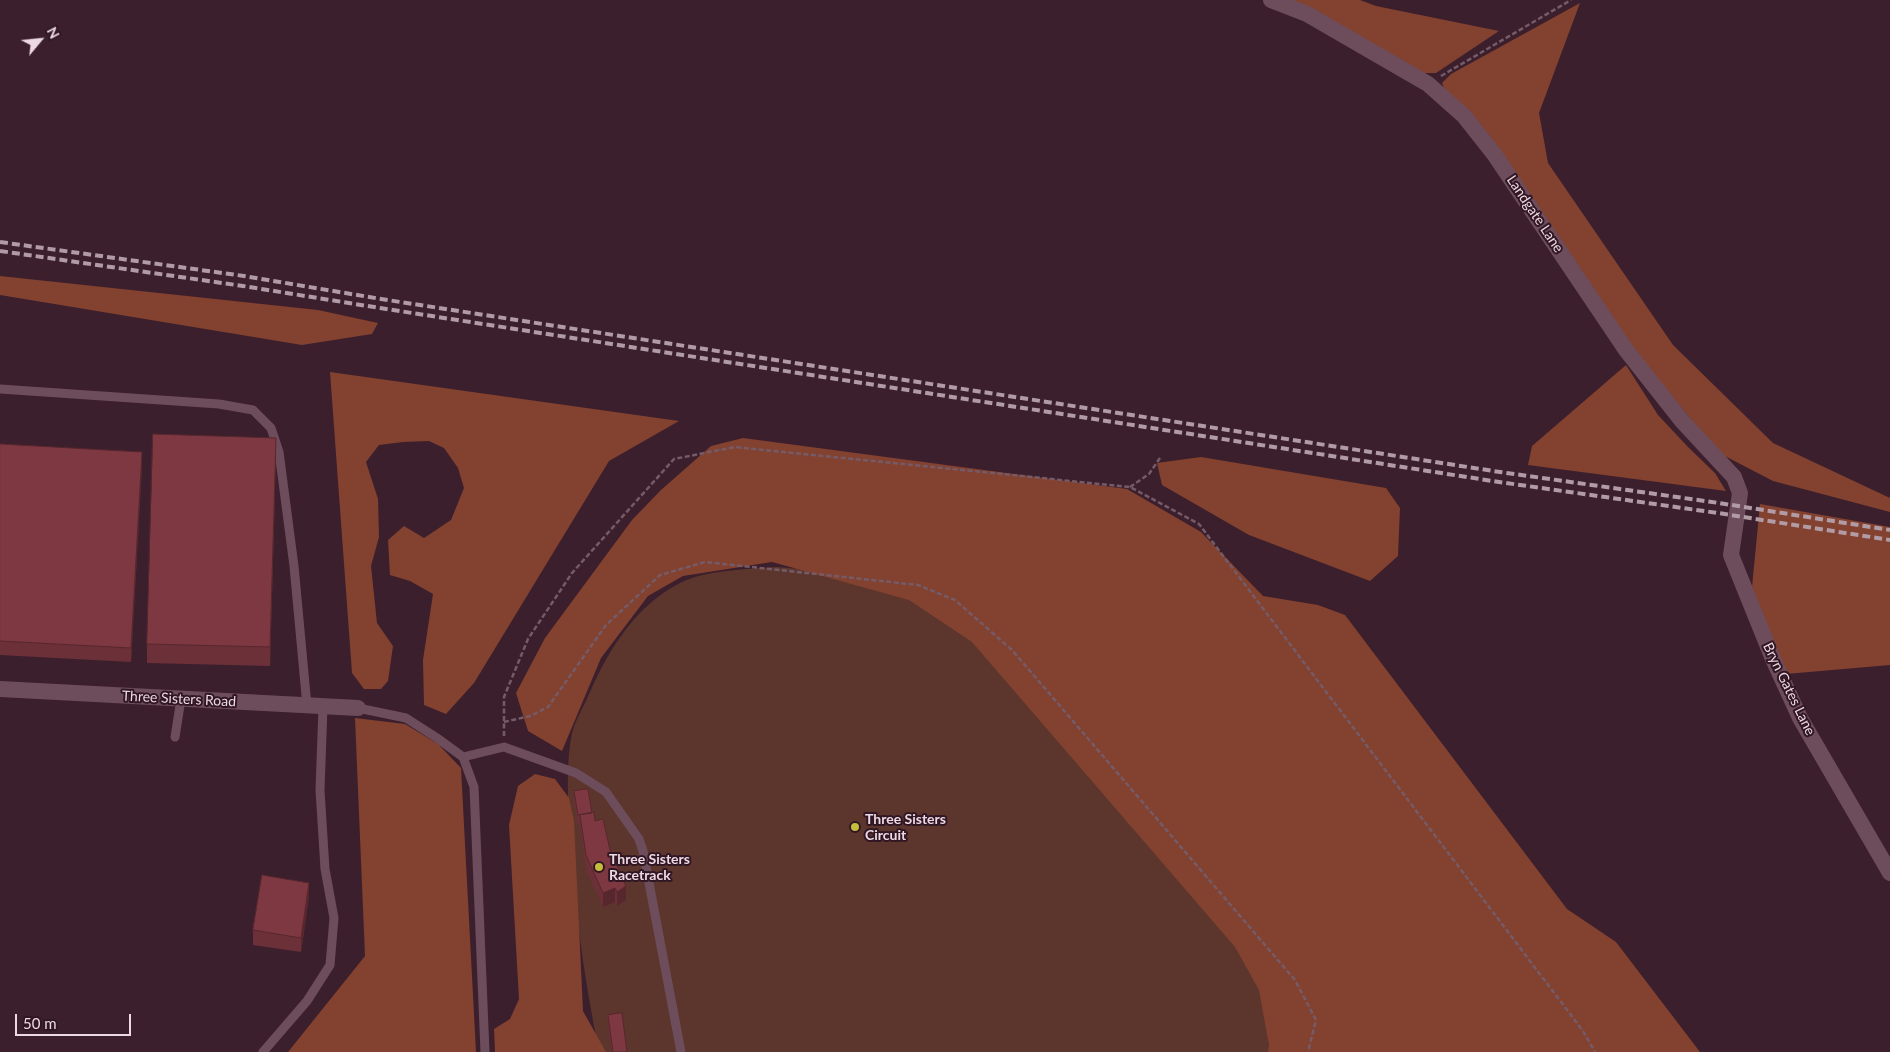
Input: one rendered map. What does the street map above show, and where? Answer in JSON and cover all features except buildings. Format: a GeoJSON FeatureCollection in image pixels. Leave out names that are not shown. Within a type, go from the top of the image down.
{"type":"FeatureCollection","features":[{"type":"Feature","properties":{"kind":"street","name":"Landgate Lane"},"geometry":{"type":"LineString","coordinates":[[1271,0],[1307,14],[1428,84],[1464,116],[1494,154],[1626,350],[1682,421],[1734,477],[1740,493]]}},
{"type":"Feature","properties":{"kind":"street","name":"Bryn Gates Lane"},"geometry":{"type":"LineString","coordinates":[[1740,493],[1730,555],[1773,659],[1800,718],[1890,873]]}},
{"type":"Feature","properties":{"kind":"street","name":"Three Sisters Road"},"geometry":{"type":"LineString","coordinates":[[0,689],[358,708]]}},
{"type":"Feature","properties":{"kind":"lane"},"geometry":{"type":"LineString","coordinates":[[0,389],[219,404],[253,410],[271,428],[279,452],[315,706],[325,869],[334,918],[330,965],[307,1001],[263,1052]]}},
{"type":"Feature","properties":{"kind":"lane"},"geometry":{"type":"LineString","coordinates":[[175,737],[181,699]]}},
{"type":"Feature","properties":{"kind":"lane"},"geometry":{"type":"LineString","coordinates":[[358,708],[406,718],[438,738],[463,757],[474,787],[485,1052]]}},
{"type":"Feature","properties":{"kind":"lane"},"geometry":{"type":"LineString","coordinates":[[463,757],[504,747],[576,773],[606,792],[640,839],[680,1052]]}},
{"type":"Feature","properties":{"kind":"path"},"geometry":{"type":"LineString","coordinates":[[1428,84],[1571,0]]}},
{"type":"Feature","properties":{"kind":"path"},"geometry":{"type":"LineString","coordinates":[[504,747],[504,697],[528,639],[572,572],[674,459],[735,447],[1130,487],[1198,524],[1577,1024],[1595,1052]]}},
{"type":"Feature","properties":{"kind":"path"},"geometry":{"type":"LineString","coordinates":[[1130,487],[1149,474],[1160,458]]}},
{"type":"Feature","properties":{"kind":"path"},"geometry":{"type":"LineString","coordinates":[[504,722],[530,716],[548,707],[606,625],[660,575],[705,562],[918,585],[955,600],[1012,650],[1295,980],[1316,1020],[1308,1052]]}},
{"type":"Feature","properties":{"kind":"shaded area"},"geometry":{"type":"Polygon","coordinates":[[[1284,0],[1360,0],[1376,6],[1499,31],[1436,73],[1422,73],[1284,0]]]}},
{"type":"Feature","properties":{"kind":"shaded area"},"geometry":{"type":"Polygon","coordinates":[[[1580,3],[1539,113],[1548,163],[1673,345],[1773,443],[1890,498],[1890,512],[1773,481],[1719,453],[1638,356],[1446,93],[1442,83],[1451,74],[1580,3]]]}},
{"type":"Feature","properties":{"kind":"shaded area"},"geometry":{"type":"Polygon","coordinates":[[[0,276],[318,310],[378,323],[372,334],[302,345],[0,295],[0,276]]]}},
{"type":"Feature","properties":{"kind":"shaded area"},"geometry":{"type":"Polygon","coordinates":[[[1626,365],[1658,415],[1715,473],[1726,491],[1528,465],[1532,446],[1626,365]]]}},
{"type":"Feature","properties":{"kind":"shaded area"},"geometry":{"type":"Polygon","coordinates":[[[330,372],[679,421],[609,461],[474,683],[446,714],[424,705],[423,660],[433,594],[410,581],[390,575],[388,540],[404,526],[424,538],[451,520],[464,488],[458,468],[444,448],[429,441],[379,445],[366,462],[378,499],[379,537],[371,566],[377,623],[393,646],[388,681],[381,689],[364,689],[352,673],[330,372]]]}},
{"type":"Feature","properties":{"kind":"shaded area"},"geometry":{"type":"Polygon","coordinates":[[[743,438],[1127,489],[1201,532],[1263,596],[1318,605],[1345,615],[1567,909],[1616,942],[1700,1052],[1268,1052],[1269,1046],[1259,990],[1235,947],[972,642],[909,600],[772,562],[683,576],[648,596],[601,658],[562,751],[528,731],[516,693],[545,638],[632,520],[661,490],[711,446],[743,438]]]}},
{"type":"Feature","properties":{"kind":"shaded area"},"geometry":{"type":"Polygon","coordinates":[[[1201,457],[1386,488],[1400,508],[1398,556],[1370,581],[1249,535],[1162,485],[1157,463],[1201,457]]]}},
{"type":"Feature","properties":{"kind":"shaded area"},"geometry":{"type":"Polygon","coordinates":[[[1760,504],[1890,527],[1890,665],[1786,674],[1752,587],[1760,504]]]}},
{"type":"Feature","properties":{"kind":"shaded area","name":"Three Sisters Circuit"},"geometry":{"type":"Polygon","coordinates":[[[777,567],[813,570],[919,601],[970,634],[1232,935],[1259,984],[1270,1052],[599,1052],[580,938],[573,881],[568,801],[568,767],[572,733],[594,683],[612,649],[635,618],[648,605],[680,583],[702,575],[777,567]]]}},
{"type":"Feature","properties":{"kind":"shaded area"},"geometry":{"type":"Polygon","coordinates":[[[355,718],[405,724],[438,744],[461,768],[476,1052],[288,1052],[365,956],[355,718]]]}},
{"type":"Feature","properties":{"kind":"shaded area"},"geometry":{"type":"Polygon","coordinates":[[[535,774],[555,779],[569,798],[574,821],[583,1011],[606,1052],[495,1052],[494,1029],[510,1019],[519,999],[509,825],[518,786],[535,774]]]}},
{"type":"Feature","properties":{"kind":"railway"},"geometry":{"type":"LineString","coordinates":[[0,242],[244,276],[381,299],[1500,472],[1719,503],[1890,530]]}},
{"type":"Feature","properties":{"kind":"railway"},"geometry":{"type":"LineString","coordinates":[[0,251],[243,286],[1499,482],[1890,540]]}},
{"type":"Feature","properties":{"kind":"place","name":"Three Sisters Circuit"},"geometry":{"type":"Point","coordinates":[855,827]}},
{"type":"Feature","properties":{"kind":"place","name":"Three Sisters Racetrack"},"geometry":{"type":"Point","coordinates":[599,867]}}]}
